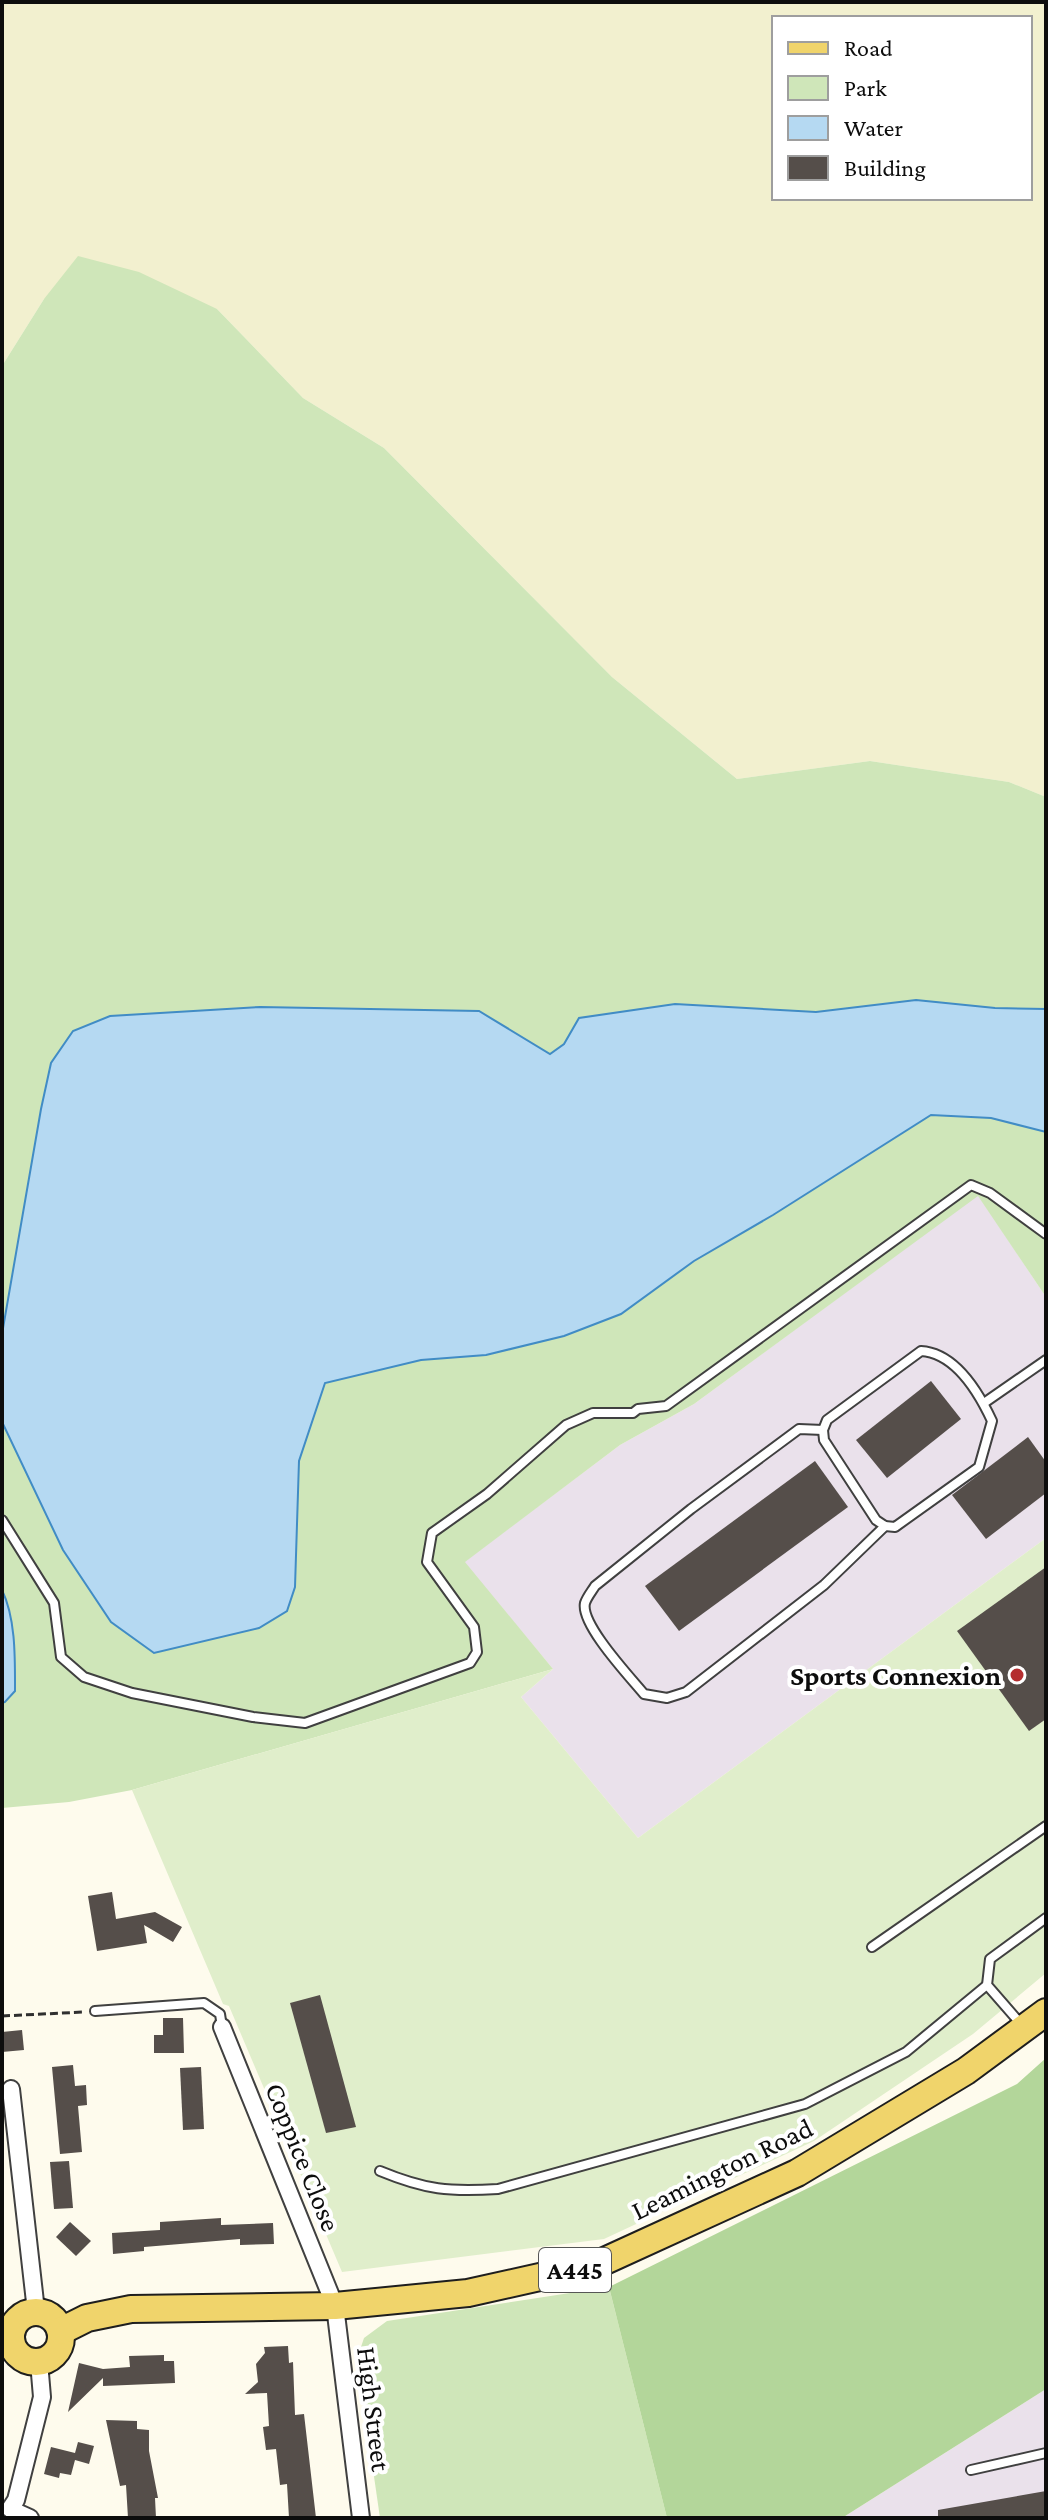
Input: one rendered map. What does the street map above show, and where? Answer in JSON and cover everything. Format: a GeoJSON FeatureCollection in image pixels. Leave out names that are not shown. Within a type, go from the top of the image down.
{"type":"FeatureCollection","features":[{"type":"Feature","properties":{"kind":"main road","name":"Leamington Road"},"geometry":{"type":"LineString","coordinates":[[61,2331],[87,2318],[131,2309],[335,2306],[468,2293],[598,2264],[797,2173],[966,2071],[1046,2012]]}},
{"type":"Feature","properties":{"kind":"main road"},"geometry":{"type":"LineString","coordinates":[[36,2311],[52,2317],[61,2331],[59,2348],[47,2360],[31,2361],[18,2354],[7,2330],[36,2311]]}},
{"type":"Feature","properties":{"kind":"street","name":"Coppice Close"},"geometry":{"type":"LineString","coordinates":[[222,2027],[335,2306]]}},
{"type":"Feature","properties":{"kind":"street"},"geometry":{"type":"LineString","coordinates":[[11,2089],[36,2311]]}},
{"type":"Feature","properties":{"kind":"street","name":"High Street"},"geometry":{"type":"LineString","coordinates":[[335,2306],[361,2518]]}},
{"type":"Feature","properties":{"kind":"street"},"geometry":{"type":"LineString","coordinates":[[30,2518],[6,2511],[16,2500],[42,2397],[39,2362]]}},
{"type":"Feature","properties":{"kind":"lane"},"geometry":{"type":"LineString","coordinates":[[2,1520],[54,1603],[61,1657],[84,1677],[132,1693],[253,1717],[305,1723],[470,1663],[477,1652],[474,1627],[427,1562],[432,1533],[487,1494],[566,1425],[593,1413],[633,1413],[638,1409],[666,1406],[971,1185],[990,1193],[1046,1234]]}},
{"type":"Feature","properties":{"kind":"lane"},"geometry":{"type":"LineString","coordinates":[[921,1351],[936,1352],[949,1359],[984,1403],[992,1421],[979,1467],[895,1527],[885,1526],[876,1520],[824,1440],[823,1430],[827,1420],[921,1351]]}},
{"type":"Feature","properties":{"kind":"lane"},"geometry":{"type":"LineString","coordinates":[[984,1403],[1046,1360]]}},
{"type":"Feature","properties":{"kind":"lane"},"geometry":{"type":"LineString","coordinates":[[823,1430],[799,1429],[691,1509],[595,1586],[585,1604],[586,1615],[601,1641],[644,1694],[667,1698],[686,1692],[824,1585],[885,1526]]}},
{"type":"Feature","properties":{"kind":"lane"},"geometry":{"type":"LineString","coordinates":[[872,1947],[1046,1826]]}},
{"type":"Feature","properties":{"kind":"lane"},"geometry":{"type":"LineString","coordinates":[[380,2171],[425,2188],[454,2192],[498,2189],[805,2104],[906,2052],[987,1985],[990,1959],[1046,1918]]}},
{"type":"Feature","properties":{"kind":"lane"},"geometry":{"type":"LineString","coordinates":[[987,1985],[1024,2028]]}},
{"type":"Feature","properties":{"kind":"lane"},"geometry":{"type":"LineString","coordinates":[[95,2011],[204,2003],[220,2014],[222,2027]]}},
{"type":"Feature","properties":{"kind":"lane"},"geometry":{"type":"LineString","coordinates":[[971,2470],[1046,2453]]}},
{"type":"Feature","properties":{"kind":"path"},"geometry":{"type":"LineString","coordinates":[[2,2016],[95,2011]]}},
{"type":"Feature","properties":{"kind":"shaded area"},"geometry":{"type":"Polygon","coordinates":[[[2,2],[1046,2],[1046,797],[1009,782],[870,761],[737,779],[612,677],[384,448],[303,398],[217,309],[44,299],[2,366],[2,2]]]}},
{"type":"Feature","properties":{"kind":"shaded area"},"geometry":{"type":"Polygon","coordinates":[[[978,1195],[1046,1297],[1046,1538],[638,1838],[521,1697],[553,1669],[464,1562],[620,1445],[694,1404],[978,1195]]]}},
{"type":"Feature","properties":{"kind":"shaded area"},"geometry":{"type":"Polygon","coordinates":[[[1046,2389],[1046,2518],[842,2518],[1046,2389]]]}},
{"type":"Feature","properties":{"kind":"green space"},"geometry":{"type":"Polygon","coordinates":[[[78,256],[139,272],[217,309],[303,398],[384,448],[612,677],[737,779],[870,761],[1009,782],[1046,797],[1046,1297],[978,1196],[694,1404],[620,1445],[465,1562],[553,1669],[132,1790],[69,1802],[2,1808],[2,366],[44,299],[78,256]]]}},
{"type":"Feature","properties":{"kind":"green space"},"geometry":{"type":"Polygon","coordinates":[[[1046,1538],[1046,1973],[973,2034],[814,2141],[604,2239],[342,2272],[229,2006],[223,2004],[132,1790],[553,1669],[521,1697],[638,1838],[1046,1538]]]}},
{"type":"Feature","properties":{"kind":"green space"},"geometry":{"type":"Polygon","coordinates":[[[1046,2058],[1046,2389],[842,2518],[667,2518],[609,2287],[1017,2084],[1046,2058]]]}},
{"type":"Feature","properties":{"kind":"green space"},"geometry":{"type":"Polygon","coordinates":[[[609,2287],[667,2518],[380,2518],[357,2359],[364,2338],[387,2321],[609,2287]]]}},
{"type":"Feature","properties":{"kind":"water"},"geometry":{"type":"Polygon","coordinates":[[[916,1000],[995,1008],[1046,1009],[1046,1132],[991,1118],[931,1115],[694,1261],[621,1314],[564,1336],[486,1355],[421,1360],[325,1383],[299,1461],[295,1587],[287,1611],[259,1628],[154,1653],[111,1622],[63,1550],[3,1424],[2,1334],[41,1109],[51,1063],[73,1031],[110,1016],[260,1007],[479,1011],[550,1054],[564,1044],[579,1018],[675,1004],[816,1012],[916,1000]]]}},
{"type":"Feature","properties":{"kind":"water"},"geometry":{"type":"Polygon","coordinates":[[[2,1590],[12,1626],[15,1691],[2,1703],[2,1590]]]}},
{"type":"Feature","properties":{"kind":"building"},"geometry":{"type":"Polygon","coordinates":[[[931,1381],[961,1419],[887,1478],[856,1440],[931,1381]]]}},
{"type":"Feature","properties":{"kind":"building"},"geometry":{"type":"Polygon","coordinates":[[[1028,1437],[1046,1462],[1046,1493],[986,1539],[952,1495],[1028,1437]]]}},
{"type":"Feature","properties":{"kind":"building"},"geometry":{"type":"Polygon","coordinates":[[[815,1461],[848,1507],[679,1631],[645,1586],[815,1461]]]}},
{"type":"Feature","properties":{"kind":"building","name":"Sports Connexion"},"geometry":{"type":"Polygon","coordinates":[[[1046,1567],[1046,1719],[1029,1731],[957,1631],[1046,1567]]]}},
{"type":"Feature","properties":{"kind":"building"},"geometry":{"type":"Polygon","coordinates":[[[112,1892],[116,1919],[155,1912],[182,1927],[173,1942],[144,1925],[147,1943],[97,1951],[88,1896],[112,1892]]]}},
{"type":"Feature","properties":{"kind":"building"},"geometry":{"type":"Polygon","coordinates":[[[320,1995],[356,2127],[326,2133],[290,2003],[320,1995]]]}},
{"type":"Feature","properties":{"kind":"building"},"geometry":{"type":"Polygon","coordinates":[[[163,2018],[183,2018],[184,2053],[154,2053],[154,2035],[163,2035],[163,2018]]]}},
{"type":"Feature","properties":{"kind":"building"},"geometry":{"type":"Polygon","coordinates":[[[22,2030],[24,2050],[2,2052],[2,2032],[22,2030]]]}},
{"type":"Feature","properties":{"kind":"building"},"geometry":{"type":"Polygon","coordinates":[[[73,2065],[75,2086],[86,2085],[87,2105],[78,2106],[82,2152],[60,2154],[52,2067],[73,2065]]]}},
{"type":"Feature","properties":{"kind":"building"},"geometry":{"type":"Polygon","coordinates":[[[201,2067],[204,2129],[183,2130],[180,2068],[201,2067]]]}},
{"type":"Feature","properties":{"kind":"building"},"geometry":{"type":"Polygon","coordinates":[[[69,2161],[73,2208],[54,2209],[50,2162],[69,2161]]]}},
{"type":"Feature","properties":{"kind":"building"},"geometry":{"type":"Polygon","coordinates":[[[221,2218],[221,2225],[273,2223],[274,2244],[240,2245],[240,2239],[144,2247],[144,2251],[113,2254],[112,2233],[160,2230],[160,2222],[221,2218]]]}},
{"type":"Feature","properties":{"kind":"building"},"geometry":{"type":"Polygon","coordinates":[[[70,2222],[91,2241],[76,2256],[56,2237],[70,2222]]]}},
{"type":"Feature","properties":{"kind":"building"},"geometry":{"type":"Polygon","coordinates":[[[288,2346],[289,2363],[293,2362],[295,2415],[304,2414],[316,2518],[289,2518],[287,2484],[280,2485],[276,2449],[266,2450],[263,2427],[269,2426],[267,2393],[245,2394],[258,2382],[256,2364],[265,2353],[264,2347],[288,2346]]]}},
{"type":"Feature","properties":{"kind":"building"},"geometry":{"type":"Polygon","coordinates":[[[164,2355],[164,2361],[174,2361],[175,2383],[103,2386],[103,2378],[68,2412],[79,2363],[103,2369],[130,2367],[129,2356],[164,2355]]]}},
{"type":"Feature","properties":{"kind":"building"},"geometry":{"type":"Polygon","coordinates":[[[106,2420],[137,2421],[137,2429],[149,2430],[149,2451],[158,2498],[155,2498],[156,2518],[128,2518],[126,2485],[120,2486],[106,2420]]]}},
{"type":"Feature","properties":{"kind":"building"},"geometry":{"type":"Polygon","coordinates":[[[78,2442],[94,2446],[89,2464],[75,2460],[71,2475],[60,2473],[59,2478],[44,2474],[51,2447],[75,2453],[78,2442]]]}},
{"type":"Feature","properties":{"kind":"building"},"geometry":{"type":"Polygon","coordinates":[[[1046,2491],[1046,2518],[938,2518],[938,2510],[1046,2491]]]}},
{"type":"Feature","properties":{"kind":"place","name":"Sports Connexion"},"geometry":{"type":"Point","coordinates":[1017,1675]}}]}
